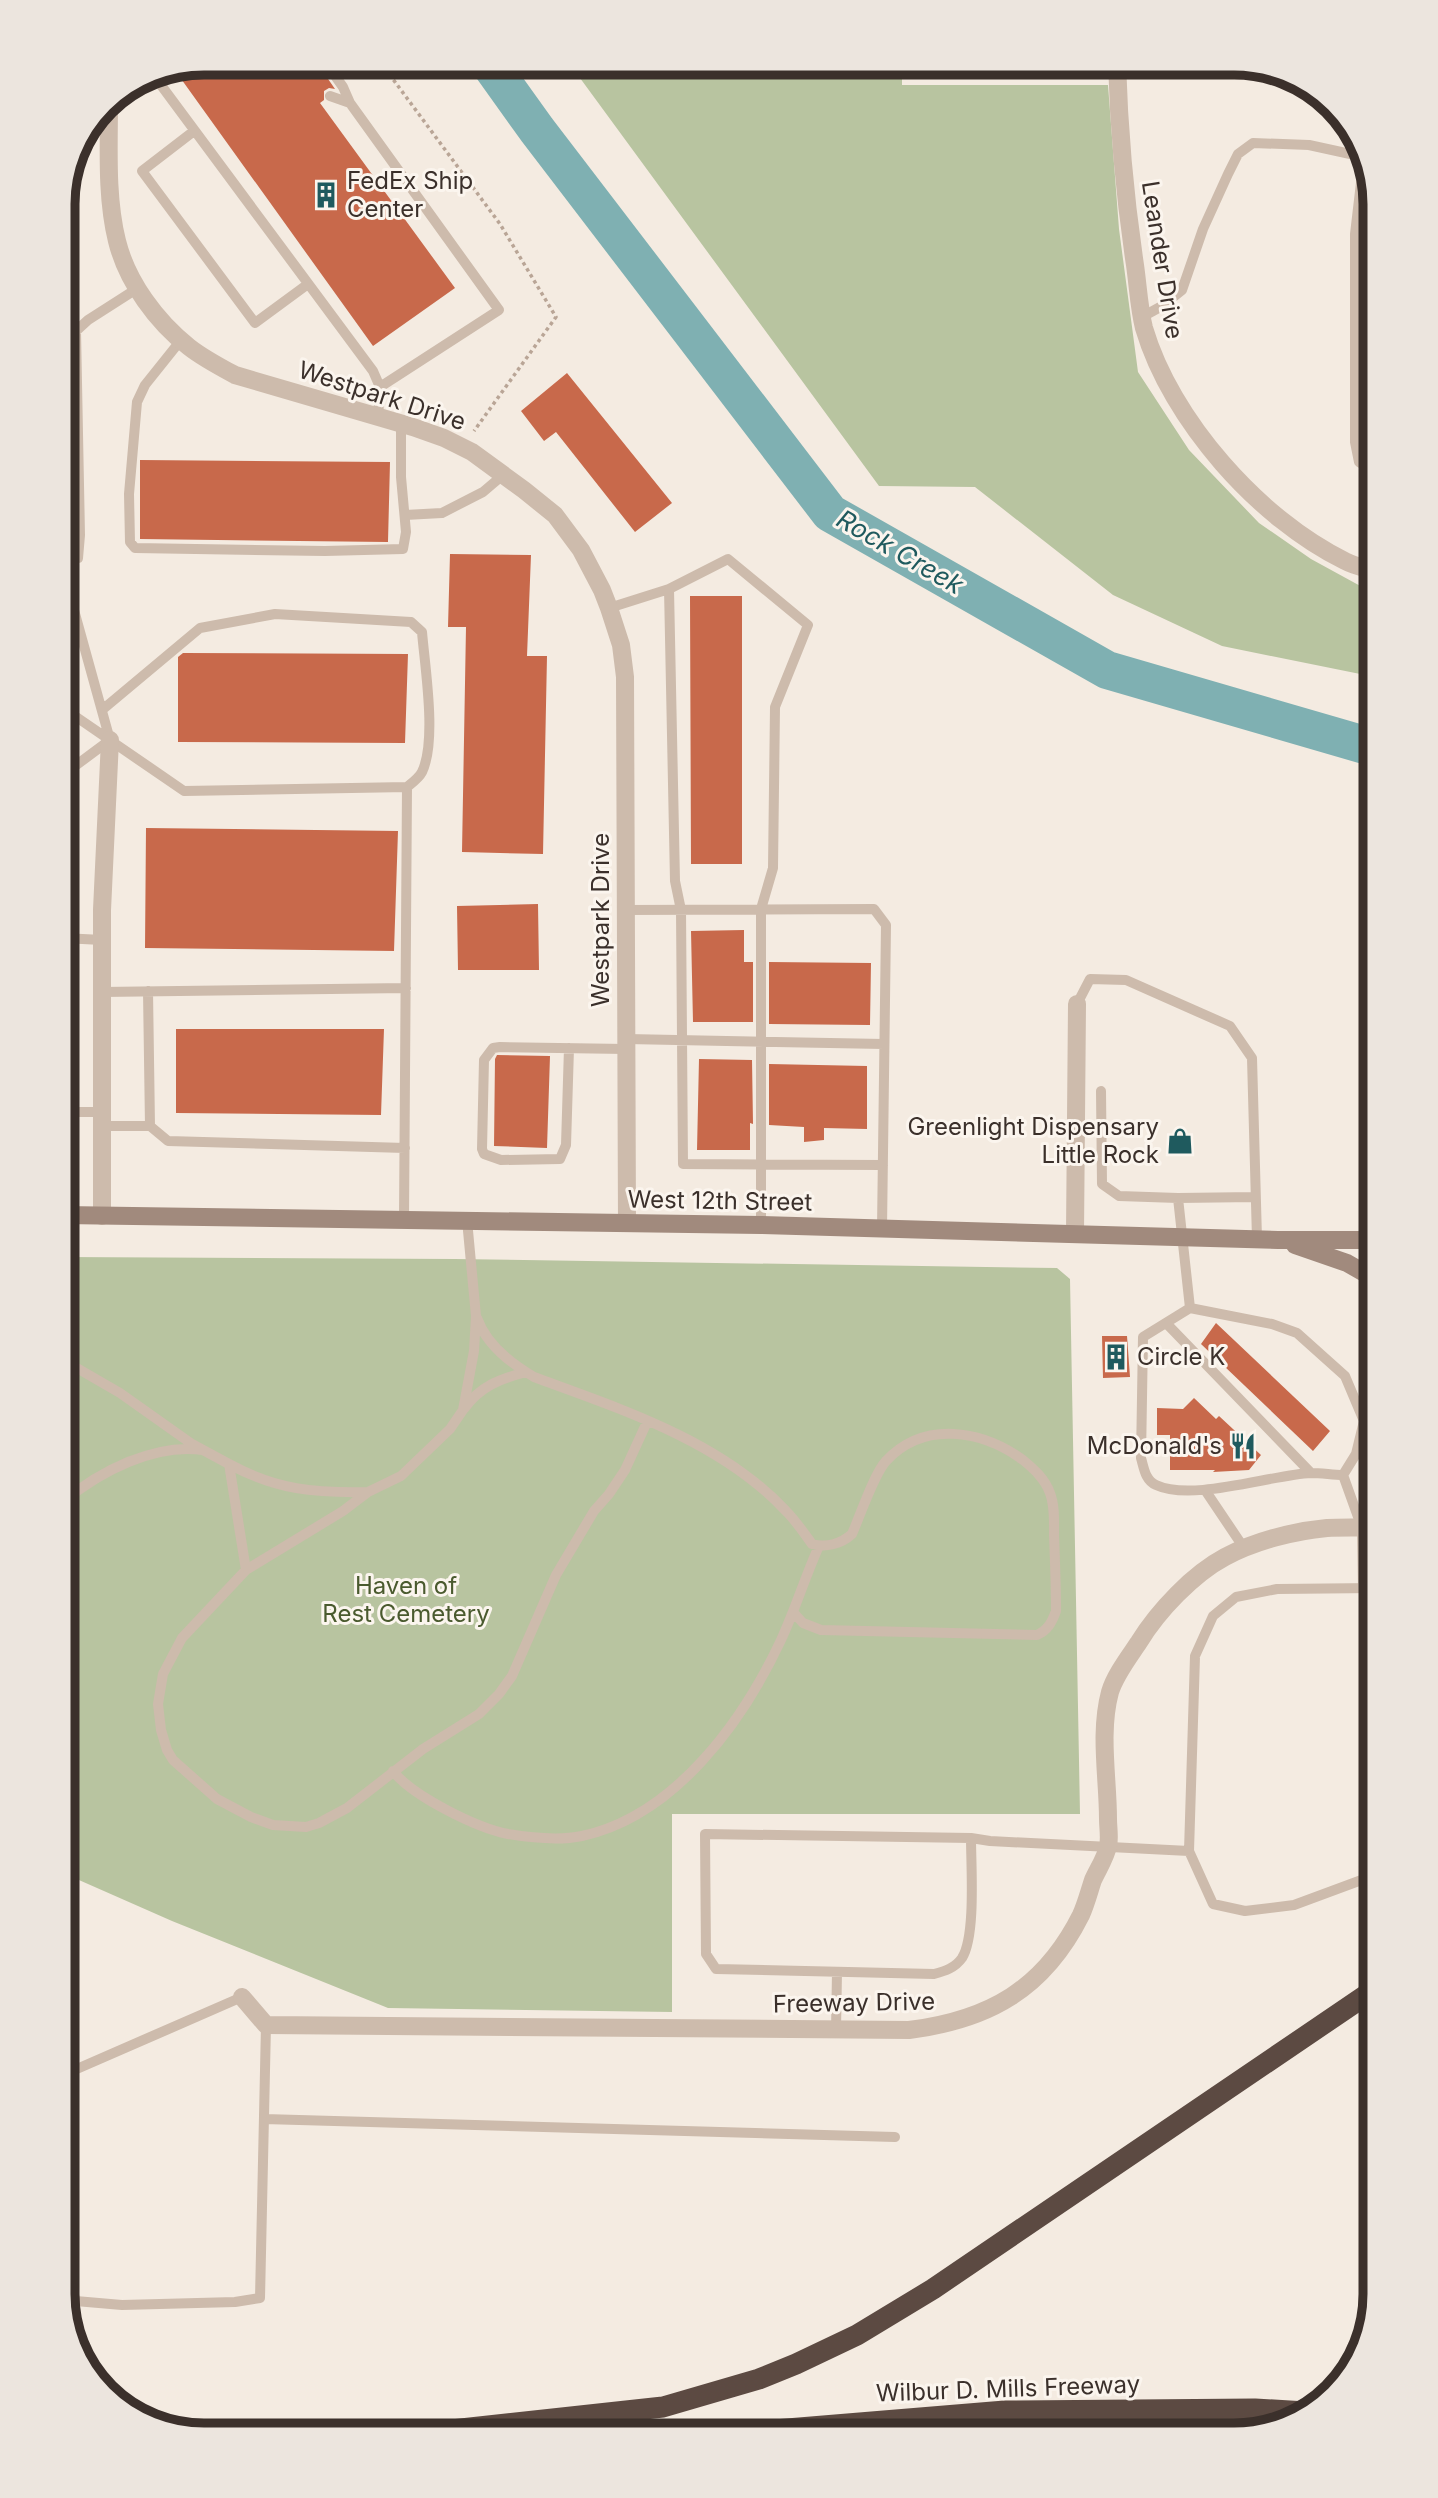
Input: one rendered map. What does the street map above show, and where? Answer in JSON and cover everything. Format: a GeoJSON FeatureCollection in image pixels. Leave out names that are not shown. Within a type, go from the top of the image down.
{"type":"FeatureCollection","features":[{"type":"Feature","properties":{"kind":"highway"},"geometry":{"type":"LineString","coordinates":[[522,2422],[663,2407],[759,2379],[857,2335],[933,2289],[1363,1997]]}},
{"type":"Feature","properties":{"kind":"highway","name":"Wilbur D. Mills Freeway"},"geometry":{"type":"LineString","coordinates":[[863,2423],[1005,2411],[1287,2411]]}},
{"type":"Feature","properties":{"kind":"main road","name":"West 12th Street"},"geometry":{"type":"LineString","coordinates":[[76,1215],[627,1223],[1363,1240]]}},
{"type":"Feature","properties":{"kind":"main road"},"geometry":{"type":"LineString","coordinates":[[1278,1240],[1347,1263],[1363,1272]]}},
{"type":"Feature","properties":{"kind":"street","name":"Leander Drive"},"geometry":{"type":"LineString","coordinates":[[1118,76],[1127,216],[1142,317],[1156,363],[1169,389],[1198,431],[1238,481],[1291,529],[1346,562],[1363,567]]}},
{"type":"Feature","properties":{"kind":"street","name":"Westpark Drive"},"geometry":{"type":"LineString","coordinates":[[109,117],[113,222],[123,260],[153,312],[181,340],[209,361],[235,375],[401,424],[444,438],[466,449],[555,515],[581,550],[602,590],[621,645],[625,677],[627,1223]]}},
{"type":"Feature","properties":{"kind":"street"},"geometry":{"type":"LineString","coordinates":[[102,1216],[102,910],[110,740]]}},
{"type":"Feature","properties":{"kind":"street"},"geometry":{"type":"LineString","coordinates":[[1075,1234],[1077,1004]]}},
{"type":"Feature","properties":{"kind":"street","name":"Freeway Drive"},"geometry":{"type":"LineString","coordinates":[[267,2025],[909,2031],[943,2026],[976,2016],[1001,2004],[1029,1984],[1066,1943],[1082,1913],[1108,1846],[1105,1723],[1111,1690],[1147,1628],[1172,1600],[1223,1557],[1297,1532],[1363,1527]]}},
{"type":"Feature","properties":{"kind":"street"},"geometry":{"type":"LineString","coordinates":[[242,1997],[267,2025]]}},
{"type":"Feature","properties":{"kind":"lane"},"geometry":{"type":"LineString","coordinates":[[336,76],[344,87],[350,103],[499,310],[380,387]]}},
{"type":"Feature","properties":{"kind":"lane"},"geometry":{"type":"LineString","coordinates":[[159,83],[373,371],[380,387],[378,418]]}},
{"type":"Feature","properties":{"kind":"lane"},"geometry":{"type":"LineString","coordinates":[[330,96],[350,103]]}},
{"type":"Feature","properties":{"kind":"lane"},"geometry":{"type":"LineString","coordinates":[[194,131],[142,171],[198,247],[255,323],[308,284]]}},
{"type":"Feature","properties":{"kind":"lane"},"geometry":{"type":"LineString","coordinates":[[1142,317],[1182,290],[1203,229],[1228,174],[1238,154],[1253,142],[1309,145],[1352,154]]}},
{"type":"Feature","properties":{"kind":"lane"},"geometry":{"type":"LineString","coordinates":[[1361,183],[1355,234],[1355,442],[1359,462],[1363,464]]}},
{"type":"Feature","properties":{"kind":"lane"},"geometry":{"type":"LineString","coordinates":[[76,558],[78,558],[80,535],[76,331],[88,320],[138,288]]}},
{"type":"Feature","properties":{"kind":"lane"},"geometry":{"type":"LineString","coordinates":[[181,340],[145,385],[137,402],[129,494],[130,542],[135,548],[325,551],[403,549],[406,532],[401,477],[401,424]]}},
{"type":"Feature","properties":{"kind":"lane"},"geometry":{"type":"LineString","coordinates":[[405,515],[442,513],[483,492],[503,475]]}},
{"type":"Feature","properties":{"kind":"lane"},"geometry":{"type":"LineString","coordinates":[[609,608],[668,589],[728,559],[808,625],[775,707],[773,868],[761,909],[761,1226]]}},
{"type":"Feature","properties":{"kind":"lane"},"geometry":{"type":"LineString","coordinates":[[668,589],[676,881],[681,910],[683,1164],[883,1165]]}},
{"type":"Feature","properties":{"kind":"lane"},"geometry":{"type":"LineString","coordinates":[[76,717],[184,791],[407,787],[421,774],[427,753],[428,722],[422,632],[411,622],[275,614],[200,628],[102,710]]}},
{"type":"Feature","properties":{"kind":"lane"},"geometry":{"type":"LineString","coordinates":[[76,616],[110,740]]}},
{"type":"Feature","properties":{"kind":"lane"},"geometry":{"type":"LineString","coordinates":[[76,765],[110,740]]}},
{"type":"Feature","properties":{"kind":"lane"},"geometry":{"type":"LineString","coordinates":[[404,1219],[407,787]]}},
{"type":"Feature","properties":{"kind":"lane"},"geometry":{"type":"LineString","coordinates":[[625,910],[874,909],[879,914],[886,925],[882,1229]]}},
{"type":"Feature","properties":{"kind":"lane"},"geometry":{"type":"LineString","coordinates":[[76,939],[102,940]]}},
{"type":"Feature","properties":{"kind":"lane"},"geometry":{"type":"LineString","coordinates":[[1077,1004],[1090,979],[1126,980],[1230,1026],[1251,1058],[1257,1239]]}},
{"type":"Feature","properties":{"kind":"lane"},"geometry":{"type":"LineString","coordinates":[[102,992],[406,988]]}},
{"type":"Feature","properties":{"kind":"lane"},"geometry":{"type":"LineString","coordinates":[[148,991],[150,1126]]}},
{"type":"Feature","properties":{"kind":"lane"},"geometry":{"type":"LineString","coordinates":[[569,1048],[566,1145],[560,1159],[501,1160],[484,1154],[484,1059],[487,1052],[493,1048],[569,1048],[682,1040],[884,1044]]}},
{"type":"Feature","properties":{"kind":"lane"},"geometry":{"type":"LineString","coordinates":[[1101,1091],[1102,1184],[1119,1196],[1255,1197]]}},
{"type":"Feature","properties":{"kind":"lane"},"geometry":{"type":"LineString","coordinates":[[76,1114],[150,1126],[168,1142],[405,1147]]}},
{"type":"Feature","properties":{"kind":"lane"},"geometry":{"type":"LineString","coordinates":[[1178,1198],[1190,1308]]}},
{"type":"Feature","properties":{"kind":"lane"},"geometry":{"type":"LineString","coordinates":[[463,1410],[474,1351],[476,1316],[467,1220]]}},
{"type":"Feature","properties":{"kind":"lane"},"geometry":{"type":"LineString","coordinates":[[1343,1475],[1311,1473],[1205,1490],[1167,1488],[1153,1484],[1145,1473],[1141,1444],[1143,1337],[1190,1308],[1272,1324],[1297,1333],[1345,1376],[1363,1419]]}},
{"type":"Feature","properties":{"kind":"lane"},"geometry":{"type":"LineString","coordinates":[[476,1316],[481,1330],[489,1340],[526,1372],[676,1432],[720,1456],[773,1498],[812,1544],[819,1546],[845,1540],[852,1534],[880,1469],[901,1448],[926,1436],[957,1433],[971,1435],[1009,1451],[1033,1468],[1050,1492],[1053,1509],[1056,1611],[1045,1632],[1037,1635],[821,1630],[803,1623],[793,1612]]}},
{"type":"Feature","properties":{"kind":"lane"},"geometry":{"type":"LineString","coordinates":[[1166,1323],[1311,1473]]}},
{"type":"Feature","properties":{"kind":"lane"},"geometry":{"type":"LineString","coordinates":[[75,1367],[120,1392],[192,1444],[275,1484],[319,1493],[368,1492]]}},
{"type":"Feature","properties":{"kind":"lane"},"geometry":{"type":"LineString","coordinates":[[526,1372],[498,1379],[483,1388],[450,1429],[401,1476],[368,1492],[343,1511],[246,1570],[182,1638],[163,1674],[158,1704],[160,1730],[173,1760],[217,1799],[251,1817],[274,1825],[306,1827],[319,1823],[347,1808],[393,1771],[479,1714],[512,1676],[556,1575],[594,1511],[625,1470],[647,1422]]}},
{"type":"Feature","properties":{"kind":"lane"},"geometry":{"type":"LineString","coordinates":[[1343,1475],[1356,1454],[1363,1425]]}},
{"type":"Feature","properties":{"kind":"lane"},"geometry":{"type":"LineString","coordinates":[[75,1493],[118,1468],[163,1450],[184,1447],[203,1450]]}},
{"type":"Feature","properties":{"kind":"lane"},"geometry":{"type":"LineString","coordinates":[[229,1464],[246,1570]]}},
{"type":"Feature","properties":{"kind":"lane"},"geometry":{"type":"LineString","coordinates":[[1343,1475],[1363,1517]]}},
{"type":"Feature","properties":{"kind":"lane"},"geometry":{"type":"LineString","coordinates":[[1205,1490],[1244,1548]]}},
{"type":"Feature","properties":{"kind":"lane"},"geometry":{"type":"LineString","coordinates":[[393,1771],[402,1782],[419,1794],[495,1831],[557,1839],[607,1829],[632,1818],[690,1773],[714,1749],[746,1702],[780,1642],[819,1546]]}},
{"type":"Feature","properties":{"kind":"lane"},"geometry":{"type":"LineString","coordinates":[[1363,1588],[1277,1589],[1236,1597],[1213,1616],[1195,1656],[1189,1851],[1213,1904],[1245,1911],[1294,1905],[1363,1879]]}},
{"type":"Feature","properties":{"kind":"lane"},"geometry":{"type":"LineString","coordinates":[[971,1838],[970,1936],[961,1960],[950,1969],[934,1974],[716,1969],[706,1954],[705,1834],[971,1838],[1189,1851]]}},
{"type":"Feature","properties":{"kind":"lane"},"geometry":{"type":"LineString","coordinates":[[836,2030],[837,1972]]}},
{"type":"Feature","properties":{"kind":"lane"},"geometry":{"type":"LineString","coordinates":[[75,2070],[242,1997]]}},
{"type":"Feature","properties":{"kind":"lane"},"geometry":{"type":"LineString","coordinates":[[76,2301],[122,2305],[235,2302],[260,2298],[267,2025]]}},
{"type":"Feature","properties":{"kind":"lane"},"geometry":{"type":"LineString","coordinates":[[264,2119],[895,2137]]}},
{"type":"Feature","properties":{"kind":"path"},"geometry":{"type":"LineString","coordinates":[[391,76],[500,223],[556,317],[476,426],[466,449]]}},
{"type":"Feature","properties":{"kind":"green space"},"geometry":{"type":"Polygon","coordinates":[[[579,76],[902,76],[902,85],[1108,85],[1119,229],[1138,372],[1189,450],[1259,523],[1311,559],[1363,587],[1363,675],[1222,646],[1113,595],[975,487],[879,486],[579,76]]]}},
{"type":"Feature","properties":{"kind":"green space","name":"Haven of Rest Cemetery"},"geometry":{"type":"Polygon","coordinates":[[[75,1257],[454,1259],[1057,1268],[1070,1279],[1080,1814],[672,1814],[672,2012],[388,2008],[172,1921],[75,1878],[75,1257]]]}},
{"type":"Feature","properties":{"kind":"building","name":"FedEx Ship Center"},"geometry":{"type":"Polygon","coordinates":[[[326,76],[335,89],[324,91],[324,100],[320,103],[455,288],[373,346],[180,78],[326,76]]]}},
{"type":"Feature","properties":{"kind":"building"},"geometry":{"type":"Polygon","coordinates":[[[567,373],[672,503],[635,532],[556,432],[544,441],[521,411],[567,373]]]}},
{"type":"Feature","properties":{"kind":"building"},"geometry":{"type":"Polygon","coordinates":[[[140,460],[390,462],[388,542],[140,539],[140,460]]]}},
{"type":"Feature","properties":{"kind":"building"},"geometry":{"type":"Polygon","coordinates":[[[450,554],[531,555],[527,656],[547,656],[543,854],[462,852],[466,627],[448,627],[450,554]]]}},
{"type":"Feature","properties":{"kind":"building"},"geometry":{"type":"Polygon","coordinates":[[[690,596],[742,596],[742,864],[691,864],[690,596]]]}},
{"type":"Feature","properties":{"kind":"building"},"geometry":{"type":"Polygon","coordinates":[[[183,653],[408,654],[405,743],[178,742],[178,657],[183,653]]]}},
{"type":"Feature","properties":{"kind":"building"},"geometry":{"type":"Polygon","coordinates":[[[146,828],[398,831],[394,951],[145,948],[146,828]]]}},
{"type":"Feature","properties":{"kind":"building"},"geometry":{"type":"Polygon","coordinates":[[[538,904],[539,970],[458,970],[457,906],[538,904]]]}},
{"type":"Feature","properties":{"kind":"building"},"geometry":{"type":"Polygon","coordinates":[[[744,930],[744,962],[753,962],[753,1022],[693,1022],[691,931],[744,930]]]}},
{"type":"Feature","properties":{"kind":"building"},"geometry":{"type":"Polygon","coordinates":[[[769,962],[871,963],[870,1025],[769,1024],[769,962]]]}},
{"type":"Feature","properties":{"kind":"building"},"geometry":{"type":"Polygon","coordinates":[[[176,1029],[384,1029],[381,1115],[176,1113],[176,1029]]]}},
{"type":"Feature","properties":{"kind":"building"},"geometry":{"type":"Polygon","coordinates":[[[497,1055],[550,1056],[547,1148],[494,1146],[497,1055]]]}},
{"type":"Feature","properties":{"kind":"building"},"geometry":{"type":"Polygon","coordinates":[[[699,1059],[752,1060],[753,1124],[750,1123],[750,1150],[697,1150],[699,1059]]]}},
{"type":"Feature","properties":{"kind":"building"},"geometry":{"type":"Polygon","coordinates":[[[769,1064],[867,1066],[867,1129],[824,1128],[824,1140],[804,1142],[804,1127],[769,1125],[769,1064]]]}},
{"type":"Feature","properties":{"kind":"building","name":"Circle K"},"geometry":{"type":"Polygon","coordinates":[[[1216,1323],[1330,1431],[1313,1451],[1201,1344],[1216,1323]]]}},
{"type":"Feature","properties":{"kind":"building","name":"Circle K"},"geometry":{"type":"Polygon","coordinates":[[[1102,1336],[1127,1336],[1130,1377],[1103,1378],[1102,1336]]]}},
{"type":"Feature","properties":{"kind":"building","name":"Circle K"},"geometry":{"type":"Polygon","coordinates":[[[1194,1398],[1216,1419],[1219,1416],[1261,1455],[1249,1470],[1170,1470],[1170,1435],[1157,1435],[1157,1408],[1183,1409],[1194,1398]]]}},
{"type":"Feature","properties":{"kind":"waterway","name":"Rock Creek"},"geometry":{"type":"LineString","coordinates":[[498,76],[830,513],[1107,670],[1363,745]]}},
{"type":"Feature","properties":{"kind":"place","name":"FedEx Ship Center"},"geometry":{"type":"Point","coordinates":[326,195]}},
{"type":"Feature","properties":{"kind":"place","name":"Greenlight Dispensary Little Rock"},"geometry":{"type":"Point","coordinates":[1180,1141]}},
{"type":"Feature","properties":{"kind":"place","name":"Circle K"},"geometry":{"type":"Point","coordinates":[1116,1357]}},
{"type":"Feature","properties":{"kind":"place","name":"McDonald's"},"geometry":{"type":"Point","coordinates":[1243,1446]}}]}
